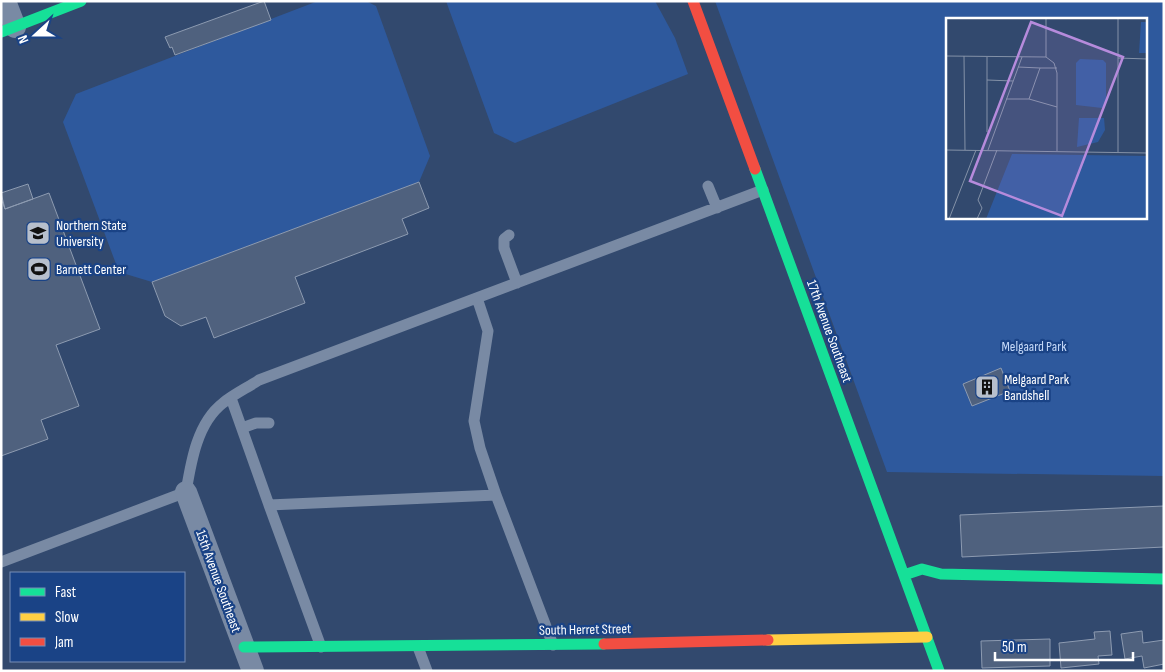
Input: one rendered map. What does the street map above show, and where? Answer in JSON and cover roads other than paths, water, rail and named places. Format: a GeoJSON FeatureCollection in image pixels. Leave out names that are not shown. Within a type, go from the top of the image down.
{"type":"FeatureCollection","features":[{"type":"Feature","properties":{"kind":"street"},"geometry":{"type":"LineString","coordinates":[[5,1],[8,30],[81,1]]}},
{"type":"Feature","properties":{"kind":"street","name":"17th Avenue Southeast"},"geometry":{"type":"LineString","coordinates":[[694,1],[939,671]]}},
{"type":"Feature","properties":{"kind":"street","name":"15th Avenue Southeast"},"geometry":{"type":"LineString","coordinates":[[186,492],[253,671]]}},
{"type":"Feature","properties":{"kind":"street"},"geometry":{"type":"LineString","coordinates":[[904,575],[922,569],[941,574],[1164,579]]}},
{"type":"Feature","properties":{"kind":"street","name":"South Herret Street"},"geometry":{"type":"LineString","coordinates":[[244,647],[553,645],[927,637]]}},
{"type":"Feature","properties":{"kind":"lane"},"geometry":{"type":"LineString","coordinates":[[708,186],[717,208]]}},
{"type":"Feature","properties":{"kind":"lane"},"geometry":{"type":"LineString","coordinates":[[1,562],[186,492],[191,463],[204,426],[221,404],[260,380],[763,190]]}},
{"type":"Feature","properties":{"kind":"lane"},"geometry":{"type":"LineString","coordinates":[[509,235],[504,238],[504,248],[517,283]]}},
{"type":"Feature","properties":{"kind":"lane"},"geometry":{"type":"LineString","coordinates":[[477,298],[488,331],[469,421],[553,645]]}},
{"type":"Feature","properties":{"kind":"lane"},"geometry":{"type":"LineString","coordinates":[[231,398],[321,646]]}},
{"type":"Feature","properties":{"kind":"lane"},"geometry":{"type":"LineString","coordinates":[[242,428],[256,423],[270,423]]}},
{"type":"Feature","properties":{"kind":"lane"},"geometry":{"type":"LineString","coordinates":[[269,505],[496,495]]}},
{"type":"Feature","properties":{"kind":"lane"},"geometry":{"type":"LineString","coordinates":[[418,646],[427,671]]}},
{"type":"Feature","properties":{"kind":"place","name":"Northern State University"},"geometry":{"type":"Point","coordinates":[38,233]}},
{"type":"Feature","properties":{"kind":"place","name":"Barnett Center"},"geometry":{"type":"Point","coordinates":[39,269]}},
{"type":"Feature","properties":{"kind":"place","name":"Melgaard Park Bandshell"},"geometry":{"type":"Point","coordinates":[987,387]}},
{"type":"Feature","properties":{"kind":"park label","name":"Melgaard Park"},"geometry":{"type":"Point","coordinates":[1034,346]}}]}
